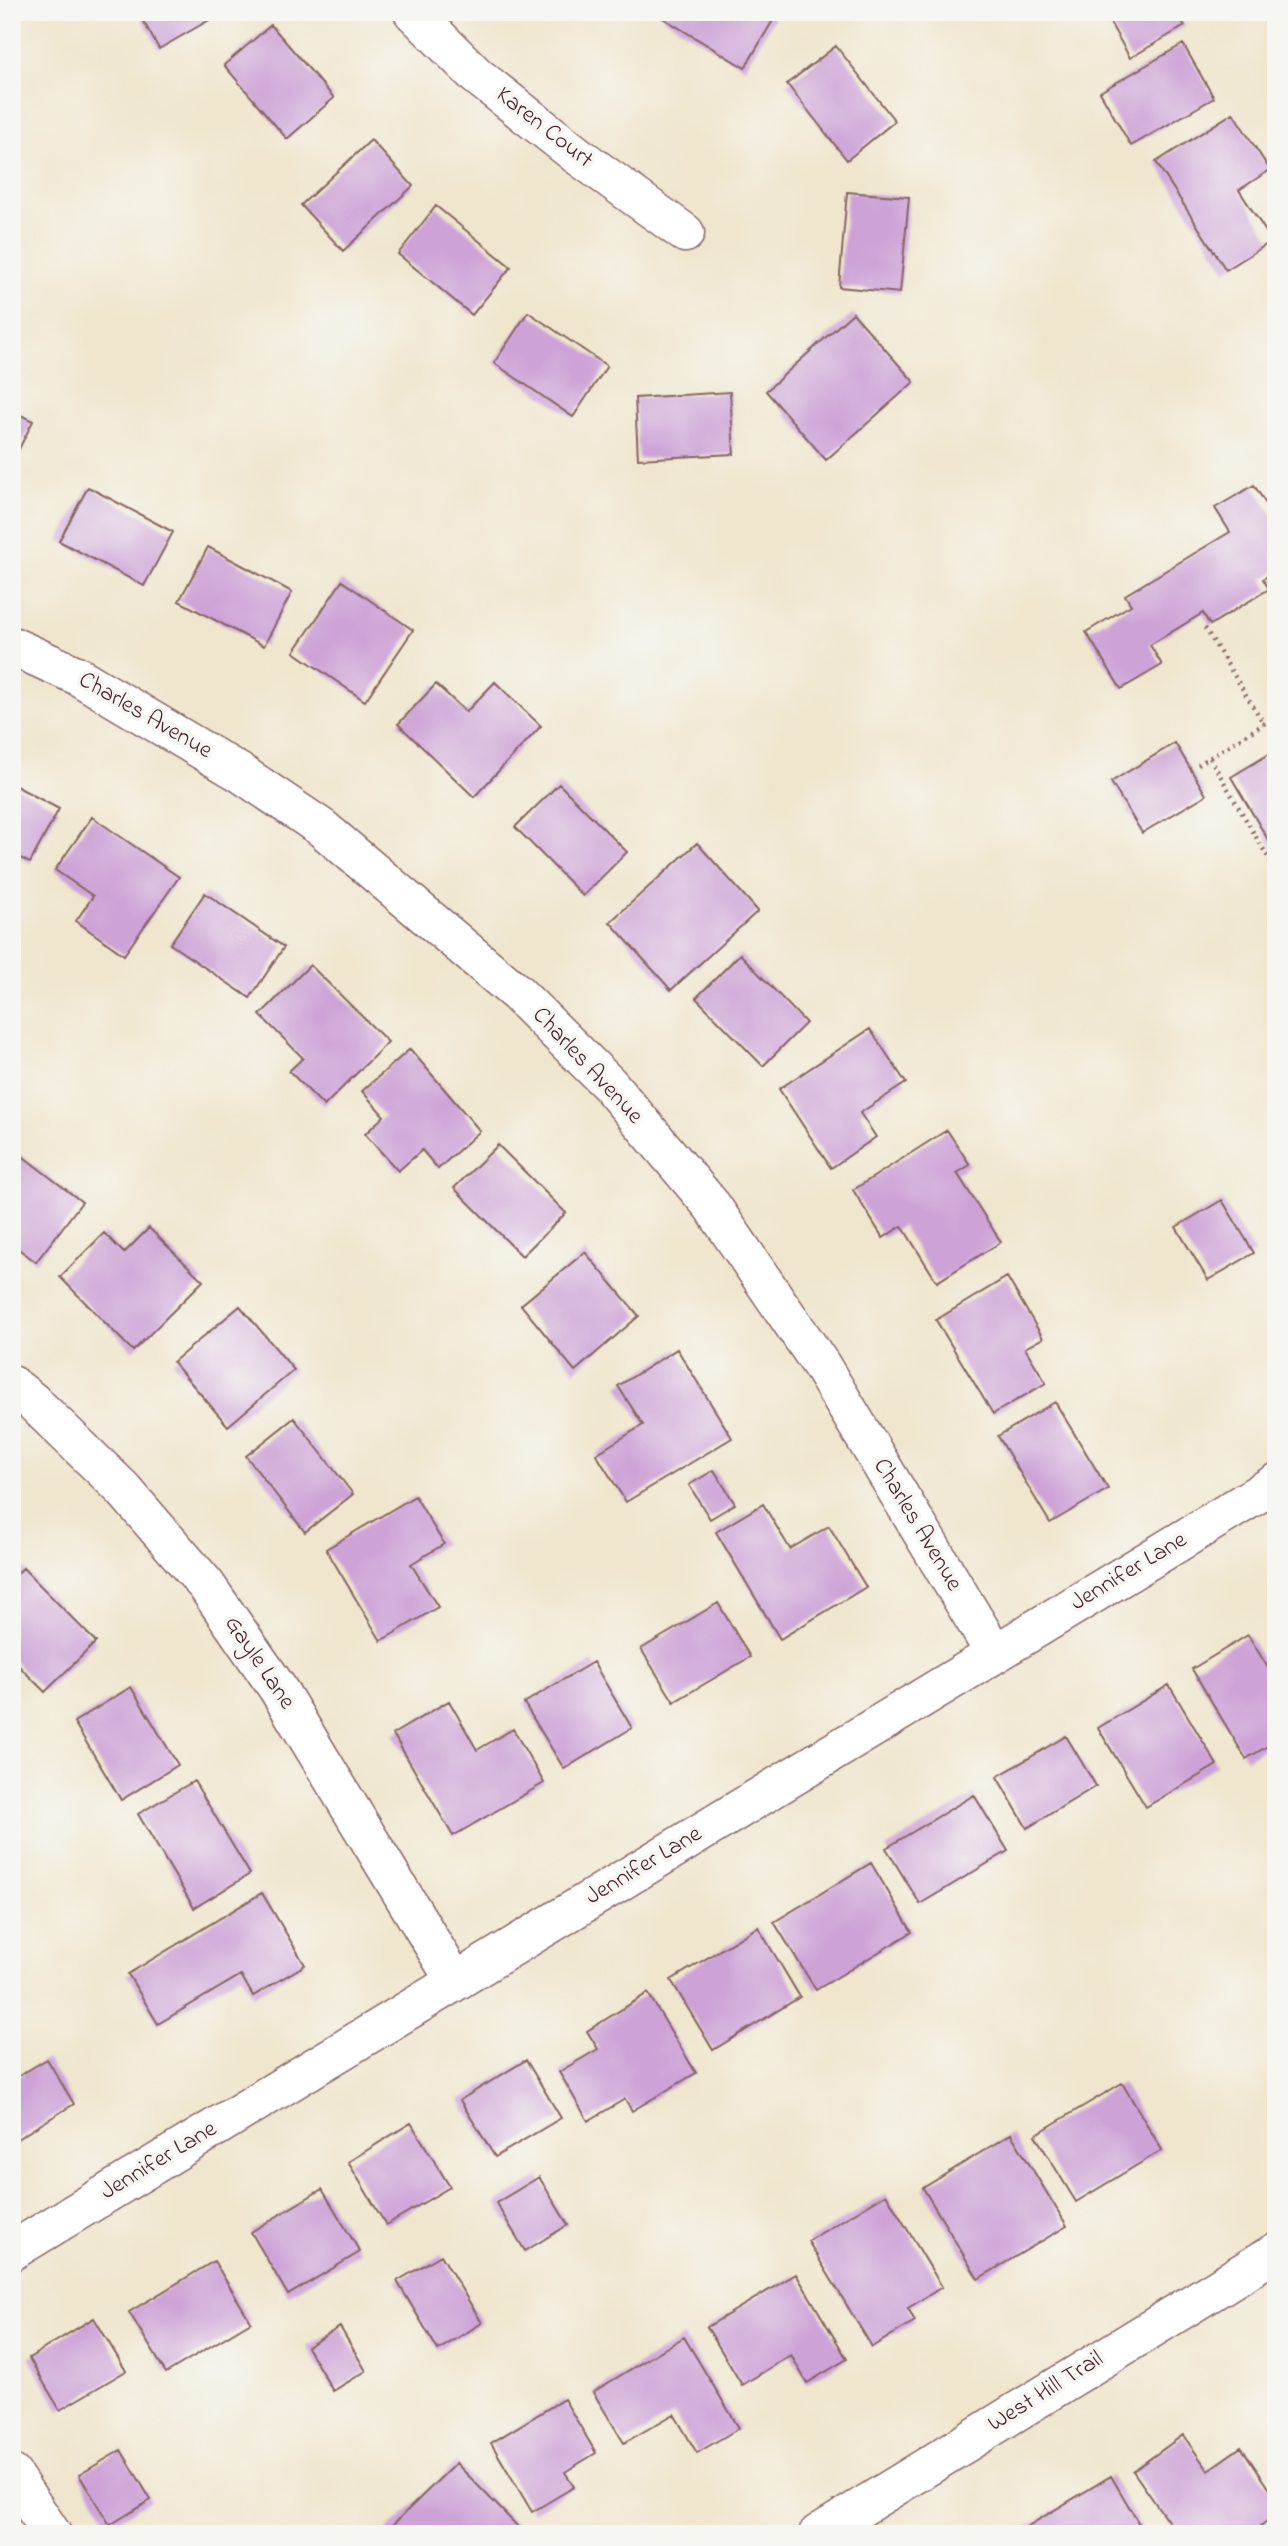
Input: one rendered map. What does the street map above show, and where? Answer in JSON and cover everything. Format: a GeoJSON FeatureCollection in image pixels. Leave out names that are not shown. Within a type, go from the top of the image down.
{"type":"FeatureCollection","features":[{"type":"Feature","properties":{"kind":"street","name":"Karen Court"},"geometry":{"type":"LineString","coordinates":[[414,12],[477,76],[577,155],[685,233]]}},
{"type":"Feature","properties":{"kind":"street","name":"Charles Avenue"},"geometry":{"type":"LineString","coordinates":[[12,646],[76,675],[242,774],[322,828],[517,993],[608,1084],[712,1206],[813,1353],[995,1654]]}},
{"type":"Feature","properties":{"kind":"street","name":"Gayle Lane"},"geometry":{"type":"LineString","coordinates":[[12,1385],[123,1489],[205,1585],[278,1689],[455,1981]]}},
{"type":"Feature","properties":{"kind":"street","name":"Jennifer Lane"},"geometry":{"type":"LineString","coordinates":[[12,2251],[1276,1483]]}},
{"type":"Feature","properties":{"kind":"street","name":"West Hill Trail"},"geometry":{"type":"LineString","coordinates":[[818,2534],[1276,2252]]}},
{"type":"Feature","properties":{"kind":"street"},"geometry":{"type":"LineString","coordinates":[[12,2474],[52,2534]]}},
{"type":"Feature","properties":{"kind":"path"},"geometry":{"type":"LineString","coordinates":[[1205,628],[1264,724]]}},
{"type":"Feature","properties":{"kind":"path"},"geometry":{"type":"LineString","coordinates":[[1198,765],[1276,716]]}},
{"type":"Feature","properties":{"kind":"path"},"geometry":{"type":"LineString","coordinates":[[1270,720],[1276,730]]}},
{"type":"Feature","properties":{"kind":"path"},"geometry":{"type":"LineString","coordinates":[[1210,758],[1276,871]]}},
{"type":"Feature","properties":{"kind":"building"},"geometry":{"type":"Polygon","coordinates":[[[138,12],[223,12],[159,49],[138,12]]]}},
{"type":"Feature","properties":{"kind":"building"},"geometry":{"type":"Polygon","coordinates":[[[666,12],[771,12],[776,15],[745,68],[663,18],[666,12]]]}},
{"type":"Feature","properties":{"kind":"building"},"geometry":{"type":"Polygon","coordinates":[[[1104,12],[1177,12],[1185,26],[1130,58],[1104,12]]]}},
{"type":"Feature","properties":{"kind":"building"},"geometry":{"type":"Polygon","coordinates":[[[271,25],[334,98],[287,139],[224,65],[271,25]]]}},
{"type":"Feature","properties":{"kind":"building"},"geometry":{"type":"Polygon","coordinates":[[[1183,44],[1214,98],[1131,146],[1100,92],[1183,44]]]}},
{"type":"Feature","properties":{"kind":"building"},"geometry":{"type":"Polygon","coordinates":[[[836,46],[895,121],[847,160],[787,84],[836,46]]]}},
{"type":"Feature","properties":{"kind":"building"},"geometry":{"type":"Polygon","coordinates":[[[1233,113],[1270,170],[1239,190],[1272,241],[1226,270],[1156,162],[1233,113]]]}},
{"type":"Feature","properties":{"kind":"building"},"geometry":{"type":"Polygon","coordinates":[[[371,140],[413,186],[343,251],[301,205],[371,140]]]}},
{"type":"Feature","properties":{"kind":"building"},"geometry":{"type":"Polygon","coordinates":[[[847,192],[909,197],[900,293],[839,287],[847,192]]]}},
{"type":"Feature","properties":{"kind":"building"},"geometry":{"type":"Polygon","coordinates":[[[436,206],[511,267],[472,315],[398,254],[436,206]]]}},
{"type":"Feature","properties":{"kind":"building"},"geometry":{"type":"Polygon","coordinates":[[[528,312],[607,366],[573,417],[494,363],[528,312]]]}},
{"type":"Feature","properties":{"kind":"building"},"geometry":{"type":"Polygon","coordinates":[[[853,313],[914,382],[826,460],[766,391],[853,313]]]}},
{"type":"Feature","properties":{"kind":"building"},"geometry":{"type":"Polygon","coordinates":[[[730,392],[734,454],[638,459],[635,398],[730,392]]]}},
{"type":"Feature","properties":{"kind":"building"},"geometry":{"type":"Polygon","coordinates":[[[12,411],[33,421],[12,463],[12,411]]]}},
{"type":"Feature","properties":{"kind":"building"},"geometry":{"type":"Polygon","coordinates":[[[1254,485],[1276,520],[1276,571],[1263,579],[1269,589],[1210,625],[1203,613],[1150,645],[1162,665],[1121,689],[1086,632],[1131,605],[1125,595],[1230,532],[1215,508],[1254,485]]]}},
{"type":"Feature","properties":{"kind":"building"},"geometry":{"type":"Polygon","coordinates":[[[88,487],[173,532],[144,586],[59,541],[88,487]]]}},
{"type":"Feature","properties":{"kind":"building"},"geometry":{"type":"Polygon","coordinates":[[[208,547],[292,592],[264,646],[179,601],[208,547]]]}},
{"type":"Feature","properties":{"kind":"building"},"geometry":{"type":"Polygon","coordinates":[[[342,581],[413,630],[365,701],[294,652],[342,581]]]}},
{"type":"Feature","properties":{"kind":"building"},"geometry":{"type":"Polygon","coordinates":[[[495,682],[541,726],[474,797],[398,724],[436,684],[466,712],[495,682]]]}},
{"type":"Feature","properties":{"kind":"building"},"geometry":{"type":"Polygon","coordinates":[[[1175,743],[1206,795],[1142,833],[1111,782],[1175,743]]]}},
{"type":"Feature","properties":{"kind":"building"},"geometry":{"type":"Polygon","coordinates":[[[1276,750],[1276,853],[1231,777],[1276,750]]]}},
{"type":"Feature","properties":{"kind":"building"},"geometry":{"type":"Polygon","coordinates":[[[12,784],[59,809],[30,863],[12,854],[12,784]]]}},
{"type":"Feature","properties":{"kind":"building"},"geometry":{"type":"Polygon","coordinates":[[[559,784],[627,852],[583,896],[515,827],[559,784]]]}},
{"type":"Feature","properties":{"kind":"building"},"geometry":{"type":"Polygon","coordinates":[[[92,817],[179,877],[124,955],[76,921],[93,896],[55,870],[92,817]]]}},
{"type":"Feature","properties":{"kind":"building"},"geometry":{"type":"Polygon","coordinates":[[[697,843],[758,911],[671,990],[610,922],[697,843]]]}},
{"type":"Feature","properties":{"kind":"building"},"geometry":{"type":"Polygon","coordinates":[[[205,893],[284,947],[250,998],[170,944],[205,893]]]}},
{"type":"Feature","properties":{"kind":"building"},"geometry":{"type":"Polygon","coordinates":[[[740,954],[806,1023],[763,1066],[696,998],[740,954]]]}},
{"type":"Feature","properties":{"kind":"building"},"geometry":{"type":"Polygon","coordinates":[[[310,965],[388,1042],[324,1106],[289,1071],[303,1058],[260,1015],[310,965]]]}},
{"type":"Feature","properties":{"kind":"building"},"geometry":{"type":"Polygon","coordinates":[[[870,1029],[906,1083],[860,1113],[876,1137],[831,1168],[779,1089],[870,1029]]]}},
{"type":"Feature","properties":{"kind":"building"},"geometry":{"type":"Polygon","coordinates":[[[410,1049],[480,1131],[438,1169],[422,1150],[398,1171],[365,1134],[384,1116],[362,1091],[410,1049]]]}},
{"type":"Feature","properties":{"kind":"building"},"geometry":{"type":"Polygon","coordinates":[[[947,1130],[970,1165],[957,1173],[1001,1242],[937,1282],[902,1226],[883,1238],[853,1190],[947,1130]]]}},
{"type":"Feature","properties":{"kind":"building"},"geometry":{"type":"Polygon","coordinates":[[[498,1145],[566,1213],[522,1256],[454,1188],[498,1145]]]}},
{"type":"Feature","properties":{"kind":"building"},"geometry":{"type":"Polygon","coordinates":[[[12,1148],[82,1202],[36,1262],[12,1244],[12,1148]]]}},
{"type":"Feature","properties":{"kind":"building"},"geometry":{"type":"Polygon","coordinates":[[[1222,1200],[1254,1253],[1208,1280],[1176,1227],[1222,1200]]]}},
{"type":"Feature","properties":{"kind":"building"},"geometry":{"type":"Polygon","coordinates":[[[149,1228],[203,1281],[133,1351],[60,1277],[104,1233],[124,1253],[149,1228]]]}},
{"type":"Feature","properties":{"kind":"building"},"geometry":{"type":"Polygon","coordinates":[[[585,1252],[639,1316],[575,1371],[521,1305],[585,1252]]]}},
{"type":"Feature","properties":{"kind":"building"},"geometry":{"type":"Polygon","coordinates":[[[1007,1277],[1043,1338],[1025,1348],[1046,1383],[993,1414],[936,1320],[1007,1277]]]}},
{"type":"Feature","properties":{"kind":"building"},"geometry":{"type":"Polygon","coordinates":[[[240,1306],[294,1370],[228,1426],[173,1362],[240,1306]]]}},
{"type":"Feature","properties":{"kind":"building"},"geometry":{"type":"Polygon","coordinates":[[[677,1349],[732,1438],[626,1502],[596,1454],[643,1425],[618,1386],[677,1349]]]}},
{"type":"Feature","properties":{"kind":"building"},"geometry":{"type":"Polygon","coordinates":[[[1055,1402],[1108,1489],[1050,1523],[998,1436],[1055,1402]]]}},
{"type":"Feature","properties":{"kind":"building"},"geometry":{"type":"Polygon","coordinates":[[[294,1418],[353,1494],[305,1532],[246,1456],[294,1418]]]}},
{"type":"Feature","properties":{"kind":"building"},"geometry":{"type":"Polygon","coordinates":[[[714,1470],[735,1504],[710,1519],[689,1485],[714,1470]]]}},
{"type":"Feature","properties":{"kind":"building"},"geometry":{"type":"Polygon","coordinates":[[[415,1496],[444,1544],[411,1564],[438,1607],[381,1641],[326,1549],[415,1496]]]}},
{"type":"Feature","properties":{"kind":"building"},"geometry":{"type":"Polygon","coordinates":[[[763,1504],[790,1549],[829,1526],[866,1587],[780,1639],[716,1532],[763,1504]]]}},
{"type":"Feature","properties":{"kind":"building"},"geometry":{"type":"Polygon","coordinates":[[[23,1568],[96,1642],[45,1692],[12,1659],[12,1578],[23,1568]]]}},
{"type":"Feature","properties":{"kind":"building"},"geometry":{"type":"Polygon","coordinates":[[[718,1603],[750,1657],[674,1702],[641,1649],[718,1603]]]}},
{"type":"Feature","properties":{"kind":"building"},"geometry":{"type":"Polygon","coordinates":[[[1248,1635],[1276,1681],[1276,1741],[1246,1759],[1192,1669],[1248,1635]]]}},
{"type":"Feature","properties":{"kind":"building"},"geometry":{"type":"Polygon","coordinates":[[[593,1662],[632,1728],[564,1769],[524,1703],[593,1662]]]}},
{"type":"Feature","properties":{"kind":"building"},"geometry":{"type":"Polygon","coordinates":[[[1169,1685],[1217,1765],[1146,1807],[1098,1728],[1169,1685]]]}},
{"type":"Feature","properties":{"kind":"building"},"geometry":{"type":"Polygon","coordinates":[[[131,1687],[178,1765],[121,1800],[74,1722],[131,1687]]]}},
{"type":"Feature","properties":{"kind":"building"},"geometry":{"type":"Polygon","coordinates":[[[449,1701],[477,1750],[513,1729],[544,1783],[453,1836],[393,1734],[449,1701]]]}},
{"type":"Feature","properties":{"kind":"building"},"geometry":{"type":"Polygon","coordinates":[[[1066,1736],[1096,1786],[1027,1828],[997,1777],[1066,1736]]]}},
{"type":"Feature","properties":{"kind":"building"},"geometry":{"type":"Polygon","coordinates":[[[194,1781],[250,1874],[194,1908],[138,1814],[194,1781]]]}},
{"type":"Feature","properties":{"kind":"building"},"geometry":{"type":"Polygon","coordinates":[[[974,1795],[1008,1851],[920,1904],[886,1848],[974,1795]]]}},
{"type":"Feature","properties":{"kind":"building"},"geometry":{"type":"Polygon","coordinates":[[[871,1863],[912,1932],[816,1990],[774,1922],[871,1863]]]}},
{"type":"Feature","properties":{"kind":"building"},"geometry":{"type":"Polygon","coordinates":[[[262,1893],[305,1965],[253,1996],[241,1975],[158,2024],[128,1974],[262,1893]]]}},
{"type":"Feature","properties":{"kind":"building"},"geometry":{"type":"Polygon","coordinates":[[[758,1927],[800,1997],[713,2050],[671,1980],[758,1927]]]}},
{"type":"Feature","properties":{"kind":"building"},"geometry":{"type":"Polygon","coordinates":[[[648,1993],[696,2073],[632,2111],[625,2099],[588,2121],[559,2072],[598,2049],[587,2031],[648,1993]]]}},
{"type":"Feature","properties":{"kind":"building"},"geometry":{"type":"Polygon","coordinates":[[[47,2059],[74,2104],[12,2142],[12,2080],[47,2059]]]}},
{"type":"Feature","properties":{"kind":"building"},"geometry":{"type":"Polygon","coordinates":[[[526,2060],[561,2118],[495,2157],[460,2100],[526,2060]]]}},
{"type":"Feature","properties":{"kind":"building"},"geometry":{"type":"Polygon","coordinates":[[[1122,2083],[1162,2150],[1076,2202],[1035,2135],[1122,2083]]]}},
{"type":"Feature","properties":{"kind":"building"},"geometry":{"type":"Polygon","coordinates":[[[411,2123],[450,2187],[386,2225],[348,2162],[411,2123]]]}},
{"type":"Feature","properties":{"kind":"building"},"geometry":{"type":"Polygon","coordinates":[[[1011,2134],[1067,2226],[978,2279],[923,2188],[1011,2134]]]}},
{"type":"Feature","properties":{"kind":"building"},"geometry":{"type":"Polygon","coordinates":[[[539,2177],[568,2225],[525,2251],[496,2203],[539,2177]]]}},
{"type":"Feature","properties":{"kind":"building"},"geometry":{"type":"Polygon","coordinates":[[[322,2189],[360,2252],[288,2295],[251,2232],[322,2189]]]}},
{"type":"Feature","properties":{"kind":"building"},"geometry":{"type":"Polygon","coordinates":[[[886,2194],[942,2287],[908,2308],[915,2321],[872,2347],[808,2241],[886,2194]]]}},
{"type":"Feature","properties":{"kind":"building"},"geometry":{"type":"Polygon","coordinates":[[[441,2255],[482,2323],[438,2350],[397,2281],[441,2255]]]}},
{"type":"Feature","properties":{"kind":"building"},"geometry":{"type":"Polygon","coordinates":[[[214,2261],[251,2322],[166,2373],[129,2312],[214,2261]]]}},
{"type":"Feature","properties":{"kind":"building"},"geometry":{"type":"Polygon","coordinates":[[[796,2274],[847,2359],[807,2383],[791,2355],[742,2385],[707,2327],[796,2274]]]}},
{"type":"Feature","properties":{"kind":"building"},"geometry":{"type":"Polygon","coordinates":[[[94,2318],[126,2371],[60,2410],[29,2358],[94,2318]]]}},
{"type":"Feature","properties":{"kind":"building"},"geometry":{"type":"Polygon","coordinates":[[[340,2327],[366,2371],[333,2391],[307,2347],[340,2327]]]}},
{"type":"Feature","properties":{"kind":"building"},"geometry":{"type":"Polygon","coordinates":[[[684,2337],[739,2428],[697,2453],[674,2414],[624,2443],[593,2392],[684,2337]]]}},
{"type":"Feature","properties":{"kind":"building"},"geometry":{"type":"Polygon","coordinates":[[[564,2399],[596,2453],[565,2472],[574,2487],[532,2512],[491,2443],[564,2399]]]}},
{"type":"Feature","properties":{"kind":"building"},"geometry":{"type":"Polygon","coordinates":[[[1183,2435],[1208,2470],[1241,2447],[1276,2498],[1276,2515],[1249,2534],[1177,2534],[1133,2471],[1183,2435]]]}},
{"type":"Feature","properties":{"kind":"building"},"geometry":{"type":"Polygon","coordinates":[[[121,2450],[151,2500],[110,2525],[79,2475],[121,2450]]]}},
{"type":"Feature","properties":{"kind":"building"},"geometry":{"type":"Polygon","coordinates":[[[456,2463],[525,2534],[383,2534],[456,2463]]]}},
{"type":"Feature","properties":{"kind":"building"},"geometry":{"type":"Polygon","coordinates":[[[1111,2476],[1145,2534],[1015,2534],[1111,2476]]]}}]}
